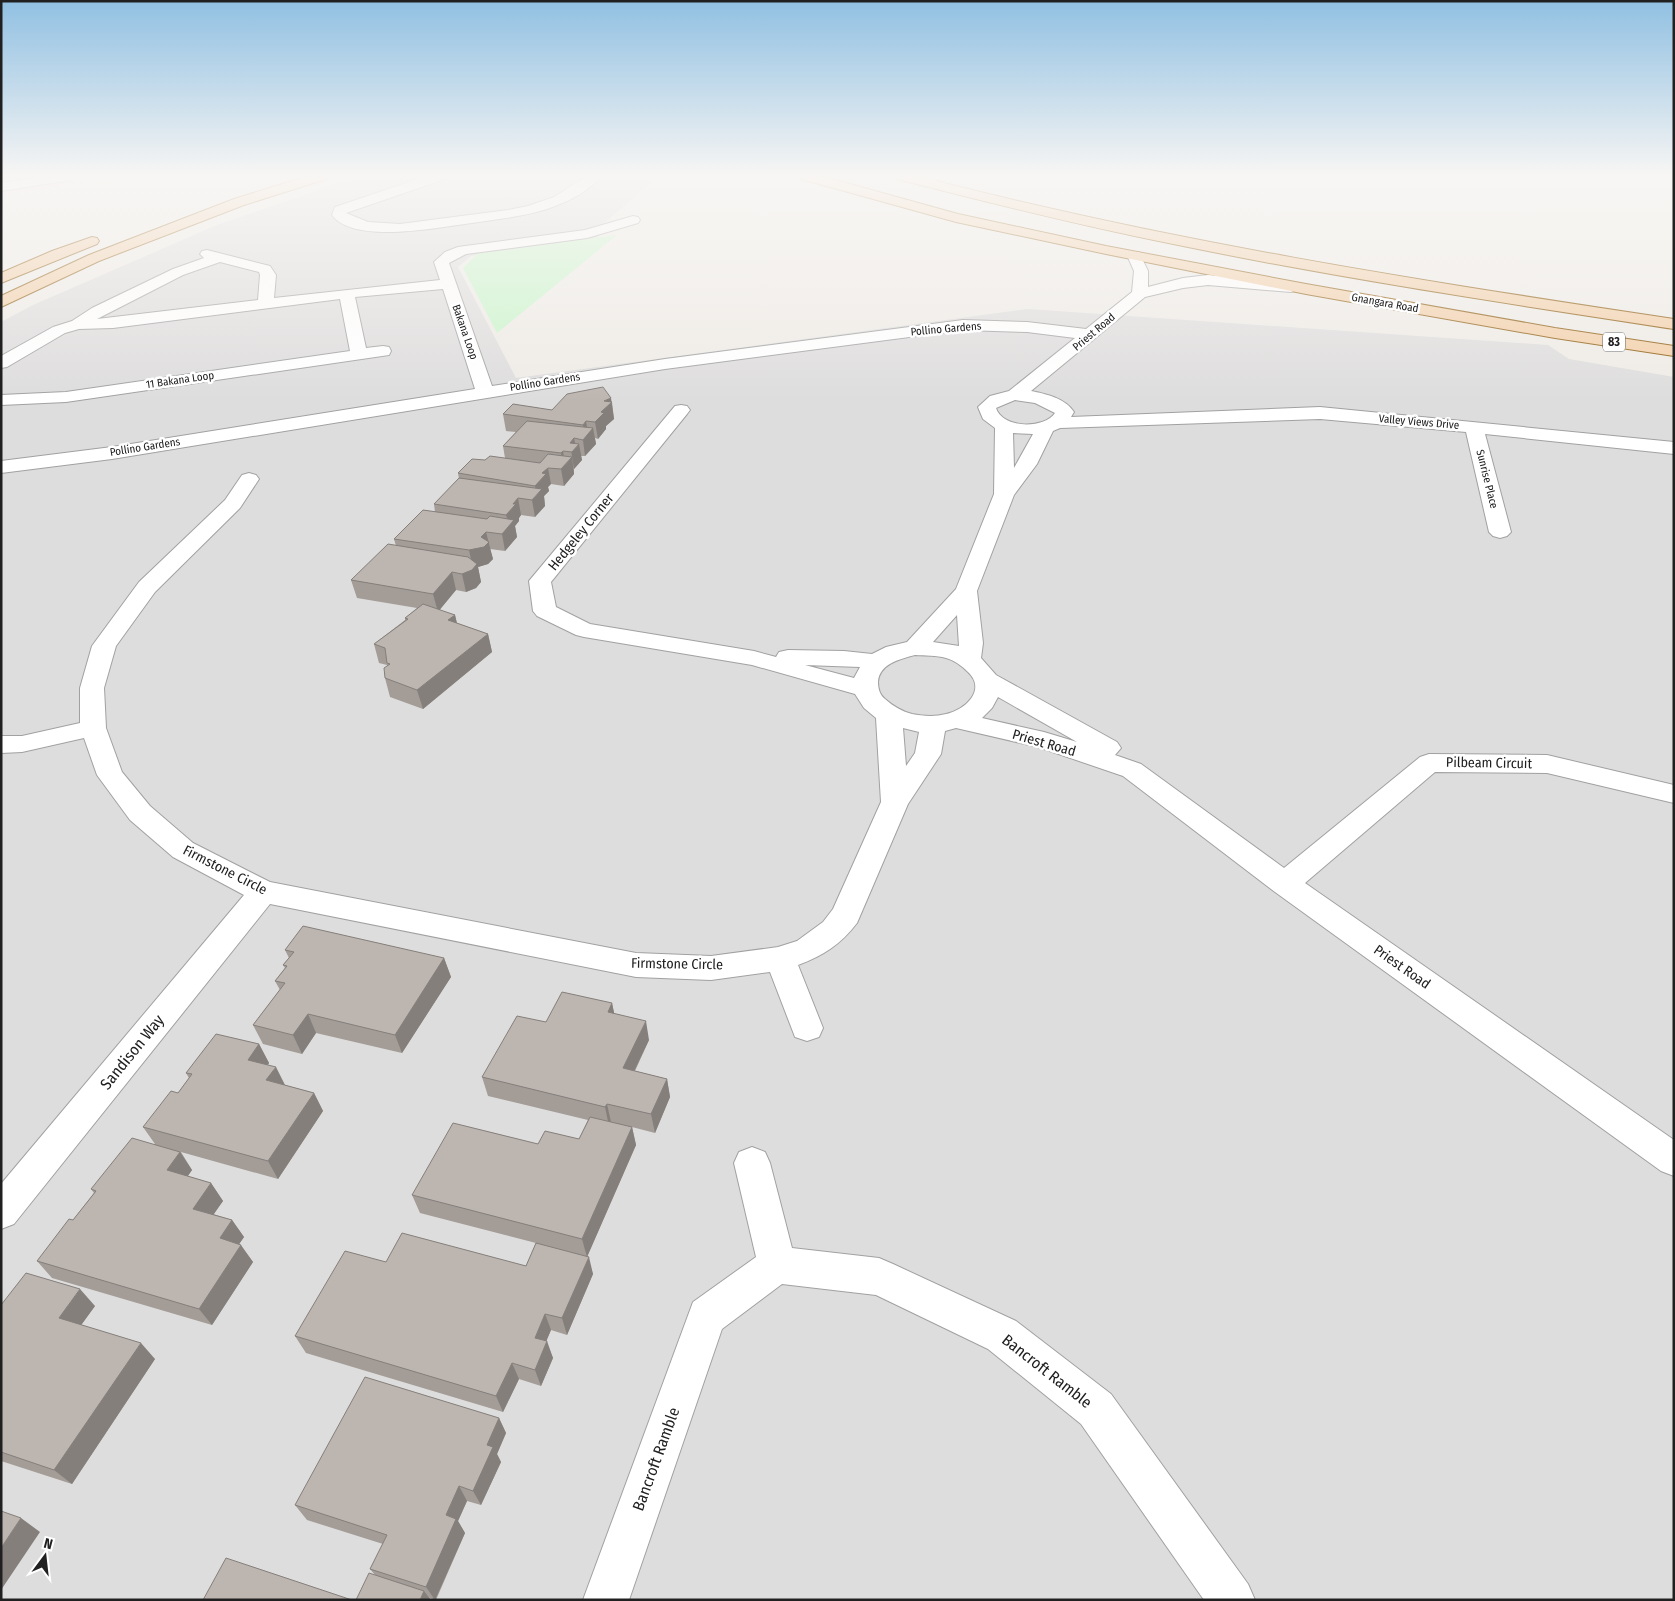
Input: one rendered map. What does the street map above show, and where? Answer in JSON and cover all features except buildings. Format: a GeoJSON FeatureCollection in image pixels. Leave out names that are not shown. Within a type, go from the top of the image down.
{"type":"FeatureCollection","features":[{"type":"Feature","properties":{"kind":"main road"},"geometry":{"type":"LineString","coordinates":[[1,279],[66,251]]}},
{"type":"Feature","properties":{"kind":"main road"},"geometry":{"type":"LineString","coordinates":[[1,302],[113,251]]}},
{"type":"Feature","properties":{"kind":"main road","name":"Gnangara Road"},"geometry":{"type":"LineString","coordinates":[[1113,251],[1306,289],[1545,331],[1674,351]]}},
{"type":"Feature","properties":{"kind":"main road","name":"Gnangara Road"},"geometry":{"type":"LineString","coordinates":[[1232,251],[1440,289],[1674,324]]}},
{"type":"Feature","properties":{"kind":"street"},"geometry":{"type":"LineString","coordinates":[[214,251],[206,254],[265,269],[268,275],[266,303]]}},
{"type":"Feature","properties":{"kind":"street","name":"Bakana Loop"},"geometry":{"type":"LineString","coordinates":[[461,251],[450,255],[441,262],[485,392]]}},
{"type":"Feature","properties":{"kind":"street"},"geometry":{"type":"LineString","coordinates":[[1134,255],[1141,271],[1140,294]]}},
{"type":"Feature","properties":{"kind":"street"},"geometry":{"type":"LineString","coordinates":[[1,363],[59,330],[78,324],[98,311],[178,272],[220,257]]}},
{"type":"Feature","properties":{"kind":"street","name":"Priest Road"},"geometry":{"type":"LineString","coordinates":[[1015,395],[1091,336],[1140,294],[1184,283],[1208,280],[1306,289]]}},
{"type":"Feature","properties":{"kind":"street"},"geometry":{"type":"LineString","coordinates":[[78,324],[113,323],[266,303],[448,284]]}},
{"type":"Feature","properties":{"kind":"street"},"geometry":{"type":"LineString","coordinates":[[347,294],[359,355]]}},
{"type":"Feature","properties":{"kind":"street","name":"Pollino Gardens"},"geometry":{"type":"LineString","coordinates":[[1,467],[112,453],[665,364],[963,325],[1027,327],[1091,336]]}},
{"type":"Feature","properties":{"kind":"street","name":"11 Bakana Loop"},"geometry":{"type":"LineString","coordinates":[[1,400],[66,397],[383,352]]}},
{"type":"Feature","properties":{"kind":"street"},"geometry":{"type":"LineString","coordinates":[[915,648],[966,591],[1004,494],[1026,464],[1055,416],[1047,370]]}},
{"type":"Feature","properties":{"kind":"street"},"geometry":{"type":"LineString","coordinates":[[1004,494],[1004,425],[993,420],[987,414],[987,407],[1002,397],[1015,395],[1029,396],[1055,416]]}},
{"type":"Feature","properties":{"kind":"street","name":"Hedgeley Corner"},"geometry":{"type":"LineString","coordinates":[[681,410],[540,581],[545,611],[584,630],[754,658],[865,689]]}},
{"type":"Feature","properties":{"kind":"street","name":"Valley Views Drive"},"geometry":{"type":"LineString","coordinates":[[1004,425],[1017,429],[1055,416],[1163,418],[1320,413],[1474,426],[1674,448]]}},
{"type":"Feature","properties":{"kind":"street","name":"Sunrise Place"},"geometry":{"type":"LineString","coordinates":[[1474,426],[1500,532]]}},
{"type":"Feature","properties":{"kind":"street","name":"Firmstone Circle"},"geometry":{"type":"LineString","coordinates":[[249,478],[233,504],[147,587],[104,646],[92,688],[93,728],[110,775],[140,813],[183,850],[262,892],[636,965],[711,968],[780,959],[808,949],[834,930],[846,915],[895,802],[928,754],[944,722]]}},
{"type":"Feature","properties":{"kind":"street"},"geometry":{"type":"LineString","coordinates":[[966,591],[971,643],[969,660]]}},
{"type":"Feature","properties":{"kind":"street"},"geometry":{"type":"LineString","coordinates":[[915,648],[938,649],[955,653],[969,660],[980,669],[987,680],[988,691],[984,702],[972,712],[944,722],[912,722],[889,715],[873,703],[865,689],[866,674],[876,662],[893,652],[915,648]]}},
{"type":"Feature","properties":{"kind":"street","name":"Hedgeley Corner"},"geometry":{"type":"LineString","coordinates":[[754,658],[844,658],[876,662]]}},
{"type":"Feature","properties":{"kind":"street","name":"Priest Road"},"geometry":{"type":"LineString","coordinates":[[987,680],[1060,722],[1122,754],[1132,770]]}},
{"type":"Feature","properties":{"kind":"street","name":"Firmstone Circle"},"geometry":{"type":"LineString","coordinates":[[889,715],[895,802]]}},
{"type":"Feature","properties":{"kind":"street","name":"Priest Road"},"geometry":{"type":"LineString","coordinates":[[944,722],[1044,740],[1132,770],[1285,884],[1674,1160]]}},
{"type":"Feature","properties":{"kind":"street"},"geometry":{"type":"LineString","coordinates":[[1,745],[22,744],[93,728]]}},
{"type":"Feature","properties":{"kind":"street","name":"Pilbeam Circuit"},"geometry":{"type":"LineString","coordinates":[[1285,884],[1429,763],[1548,764],[1674,794]]}},
{"type":"Feature","properties":{"kind":"street","name":"Sandison Way"},"geometry":{"type":"LineString","coordinates":[[1,1212],[262,892]]}},
{"type":"Feature","properties":{"kind":"street"},"geometry":{"type":"LineString","coordinates":[[780,959],[807,1028]]}},
{"type":"Feature","properties":{"kind":"street"},"geometry":{"type":"LineString","coordinates":[[752,1163],[777,1265]]}},
{"type":"Feature","properties":{"kind":"street","name":"Bancroft Ramble"},"geometry":{"type":"LineString","coordinates":[[606,1600],[707,1316],[777,1265],[879,1277],[1002,1335],[1096,1409],[1232,1600]]}},
{"type":"Feature","properties":{"kind":"shaded area"},"geometry":{"type":"Polygon","coordinates":[[[158,251],[513,251],[471,256],[458,267],[516,378],[1028,309],[1548,345],[1569,359],[1674,377],[1674,1600],[1,1600],[1,322],[33,305],[158,251]]]}},
{"type":"Feature","properties":{"kind":"green space"},"geometry":{"type":"Polygon","coordinates":[[[501,251],[598,251],[497,333],[463,268],[477,254],[501,251]]]}}]}
